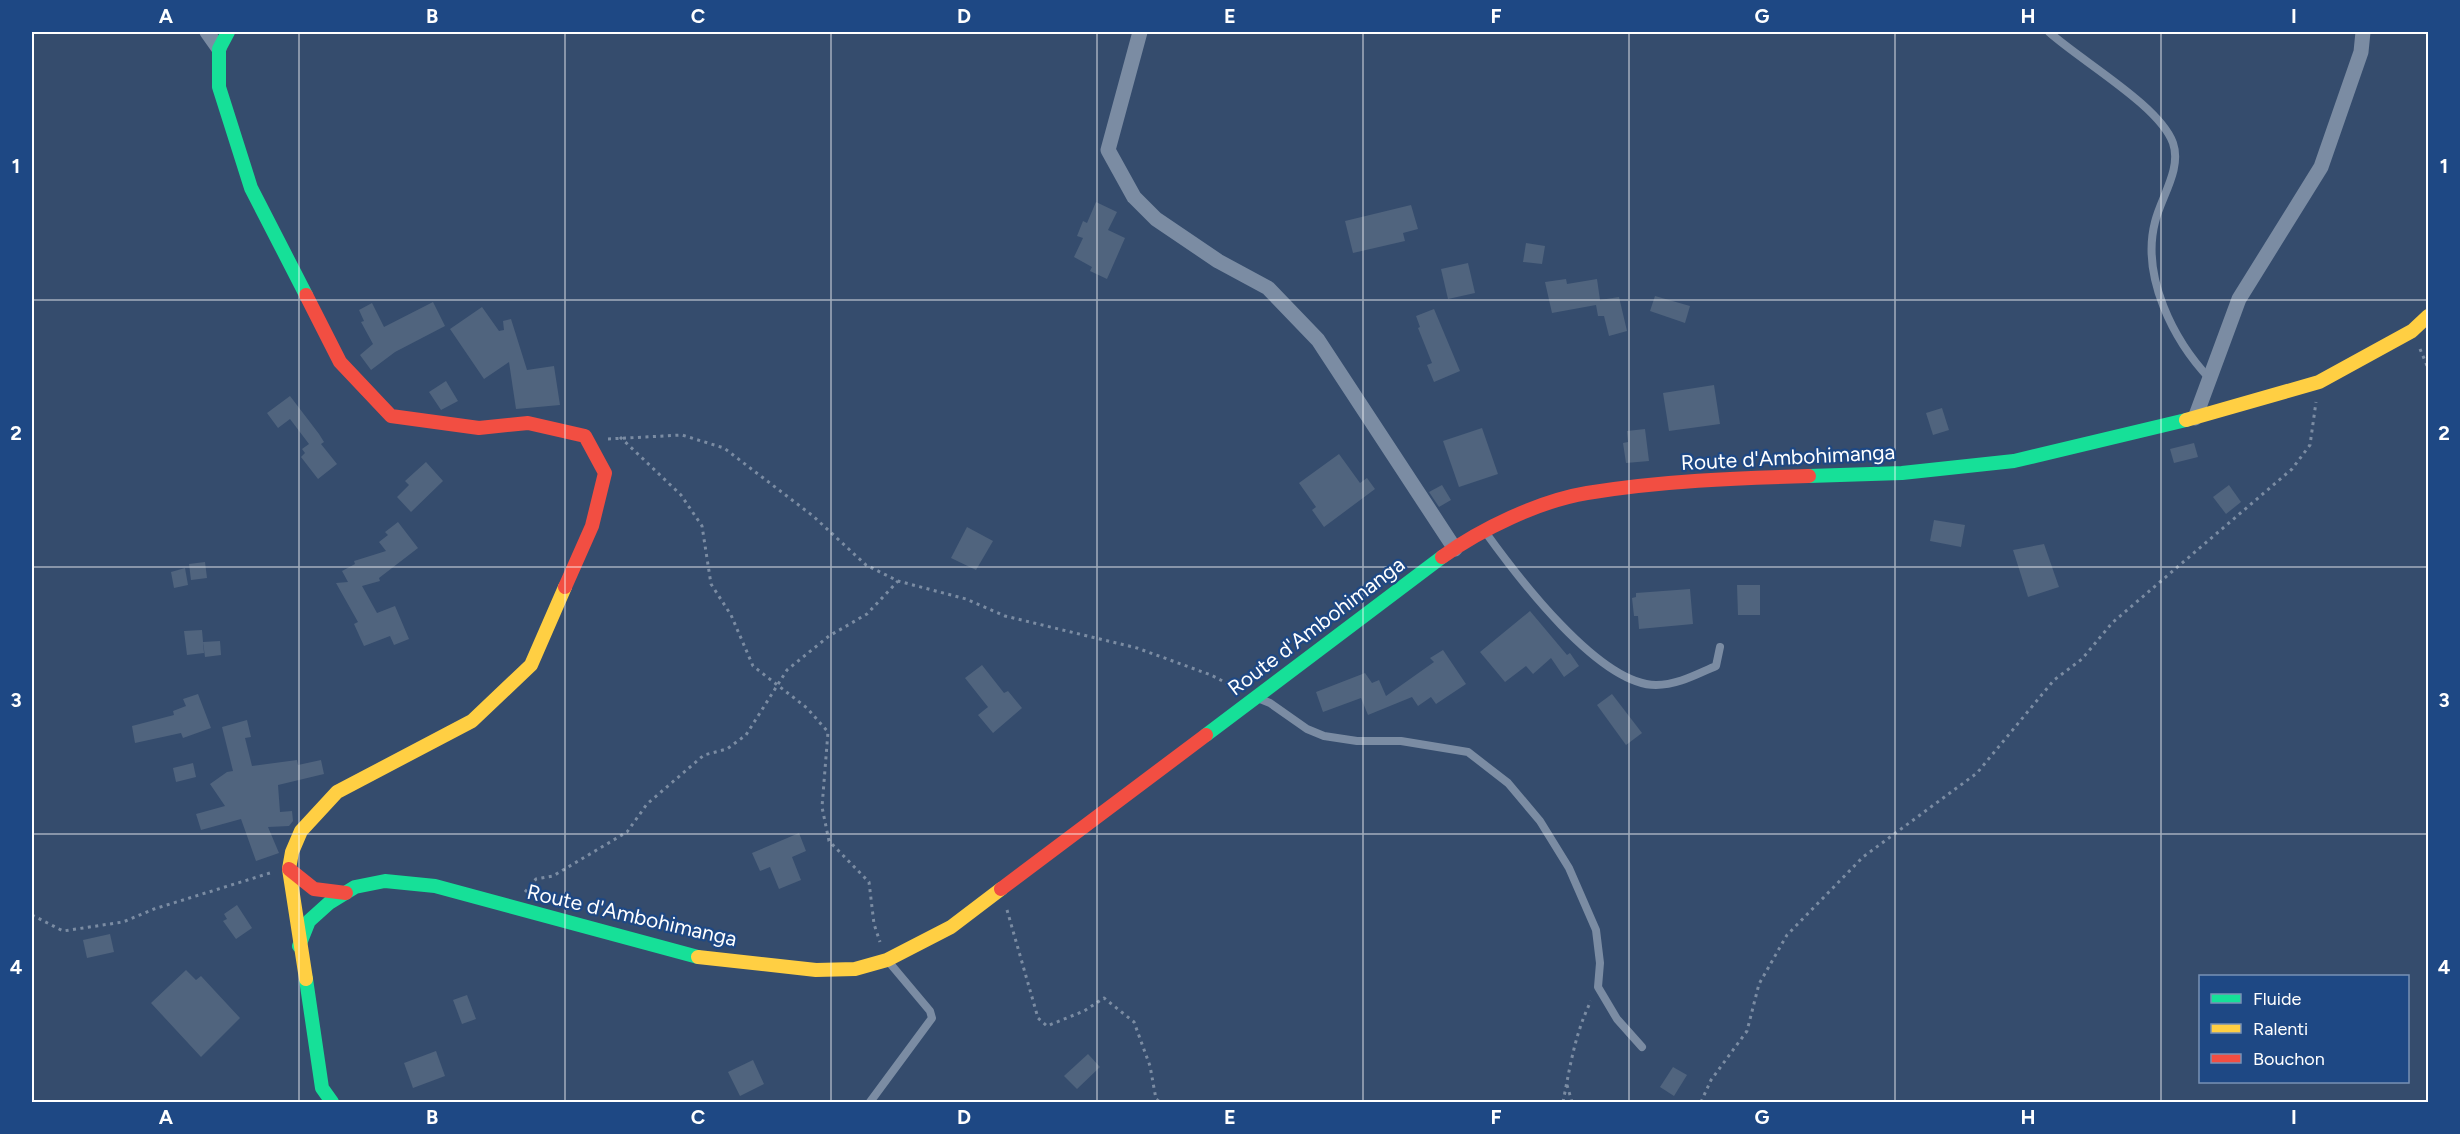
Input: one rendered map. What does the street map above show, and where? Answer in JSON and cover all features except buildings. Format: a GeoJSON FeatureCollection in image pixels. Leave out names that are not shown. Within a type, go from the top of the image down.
{"type":"FeatureCollection","features":[{"type":"Feature","properties":{"kind":"street"},"geometry":{"type":"LineString","coordinates":[[207,32],[219,49]]}},
{"type":"Feature","properties":{"kind":"street"},"geometry":{"type":"LineString","coordinates":[[228,32],[219,49],[219,87],[252,188],[340,362],[391,416],[479,428],[528,423],[585,436],[605,474],[592,526],[531,665],[472,721],[337,792],[301,831],[292,852],[289,869],[321,1088],[332,1102]]}},
{"type":"Feature","properties":{"kind":"street"},"geometry":{"type":"LineString","coordinates":[[1140,32],[1108,150],[1134,197],[1156,219],[1268,288],[1318,340],[1455,549]]}},
{"type":"Feature","properties":{"kind":"street"},"geometry":{"type":"LineString","coordinates":[[2195,418],[2211,380],[2239,299],[2321,167],[2361,52],[2363,32]]}},
{"type":"Feature","properties":{"kind":"street","name":"Route d'Ambohimanga"},"geometry":{"type":"LineString","coordinates":[[299,946],[309,921],[346,893],[355,887],[385,881],[435,886],[711,960],[816,970],[855,969],[887,960],[951,927],[1455,549],[1513,516],[1585,493],[1728,478],[1902,473],[2014,461],[2195,418],[2319,382],[2412,331],[2428,316]]}},
{"type":"Feature","properties":{"kind":"street"},"geometry":{"type":"LineString","coordinates":[[289,869],[305,886],[322,894],[346,893]]}},
{"type":"Feature","properties":{"kind":"lane"},"geometry":{"type":"LineString","coordinates":[[2049,32],[2153,112],[2173,144],[2176,158],[2154,223],[2153,278],[2163,304],[2192,359],[2211,380]]}},
{"type":"Feature","properties":{"kind":"lane"},"geometry":{"type":"LineString","coordinates":[[1485,532],[1512,569],[1578,643],[1627,679],[1654,685],[1677,683],[1716,666],[1720,647]]}},
{"type":"Feature","properties":{"kind":"lane"},"geometry":{"type":"LineString","coordinates":[[1255,698],[1270,703],[1307,729],[1324,736],[1357,741],[1401,741],[1468,752],[1508,783],[1540,821],[1569,868],[1596,930],[1600,963],[1598,987],[1617,1019],[1642,1047]]}},
{"type":"Feature","properties":{"kind":"lane"},"geometry":{"type":"LineString","coordinates":[[870,1102],[932,1018],[930,1011],[887,960]]}},
{"type":"Feature","properties":{"kind":"path"},"geometry":{"type":"LineString","coordinates":[[1701,1102],[1711,1080],[1747,1031],[1759,984],[1787,935],[1863,857],[1977,773],[2054,680],[2082,659],[2112,623],[2292,469],[2310,445],[2319,382]]}},
{"type":"Feature","properties":{"kind":"path"},"geometry":{"type":"LineString","coordinates":[[588,442],[620,437],[682,435],[724,448],[813,516],[866,565],[898,581],[966,599],[1005,616],[1137,648],[1211,675],[1255,698]]}},
{"type":"Feature","properties":{"kind":"path"},"geometry":{"type":"LineString","coordinates":[[620,437],[633,453],[681,495],[702,526],[711,584],[731,615],[753,666],[807,708],[828,732],[822,807],[829,841],[869,882],[874,924],[887,960]]}},
{"type":"Feature","properties":{"kind":"path"},"geometry":{"type":"LineString","coordinates":[[515,909],[531,882],[553,876],[627,832],[647,804],[704,755],[728,748],[746,735],[787,670],[829,636],[867,614],[898,581]]}},
{"type":"Feature","properties":{"kind":"path"},"geometry":{"type":"LineString","coordinates":[[32,915],[63,931],[123,922],[154,909],[289,869]]}},
{"type":"Feature","properties":{"kind":"path"},"geometry":{"type":"LineString","coordinates":[[1001,889],[1038,1018],[1047,1026],[1084,1011],[1104,998],[1134,1022],[1150,1066],[1156,1099],[1160,1102]]}},
{"type":"Feature","properties":{"kind":"path"},"geometry":{"type":"LineString","coordinates":[[1563,1102],[1583,1018],[1598,987]]}},
{"type":"Feature","properties":{"kind":"path"},"geometry":{"type":"LineString","coordinates":[[1566,1083],[1572,1102]]}},
{"type":"Feature","properties":{"kind":"traffic: fast"},"geometry":{"type":"LineString","coordinates":[[228,32],[219,49],[219,87],[251,188],[306,295]]}},
{"type":"Feature","properties":{"kind":"traffic: fast"},"geometry":{"type":"LineString","coordinates":[[1809,476],[1902,473],[2014,461],[2186,420]]}},
{"type":"Feature","properties":{"kind":"traffic: fast"},"geometry":{"type":"LineString","coordinates":[[1206,735],[1442,557]]}},
{"type":"Feature","properties":{"kind":"traffic: fast"},"geometry":{"type":"LineString","coordinates":[[299,946],[309,921],[329,903],[355,887],[385,881],[435,886],[698,957]]}},
{"type":"Feature","properties":{"kind":"traffic: fast"},"geometry":{"type":"LineString","coordinates":[[306,979],[322,1088],[332,1102]]}},
{"type":"Feature","properties":{"kind":"traffic: slow"},"geometry":{"type":"LineString","coordinates":[[2186,420],[2319,382],[2412,331],[2428,316]]}},
{"type":"Feature","properties":{"kind":"traffic: slow"},"geometry":{"type":"LineString","coordinates":[[306,979],[289,869],[292,852],[301,831],[337,792],[472,721],[531,665],[565,587]]}},
{"type":"Feature","properties":{"kind":"traffic: slow"},"geometry":{"type":"LineString","coordinates":[[698,957],[816,970],[855,969],[887,960],[951,927],[1001,889]]}},
{"type":"Feature","properties":{"kind":"traffic: jam"},"geometry":{"type":"LineString","coordinates":[[306,295],[340,362],[391,416],[479,428],[528,423],[585,436],[605,473],[592,526],[565,587]]}},
{"type":"Feature","properties":{"kind":"traffic: jam"},"geometry":{"type":"LineString","coordinates":[[1442,557],[1474,536],[1511,517],[1550,502],[1587,493],[1670,483],[1809,476]]}},
{"type":"Feature","properties":{"kind":"traffic: jam"},"geometry":{"type":"LineString","coordinates":[[1001,889],[1206,735]]}},
{"type":"Feature","properties":{"kind":"traffic: jam"},"geometry":{"type":"LineString","coordinates":[[289,869],[314,889],[346,893]]}}]}
